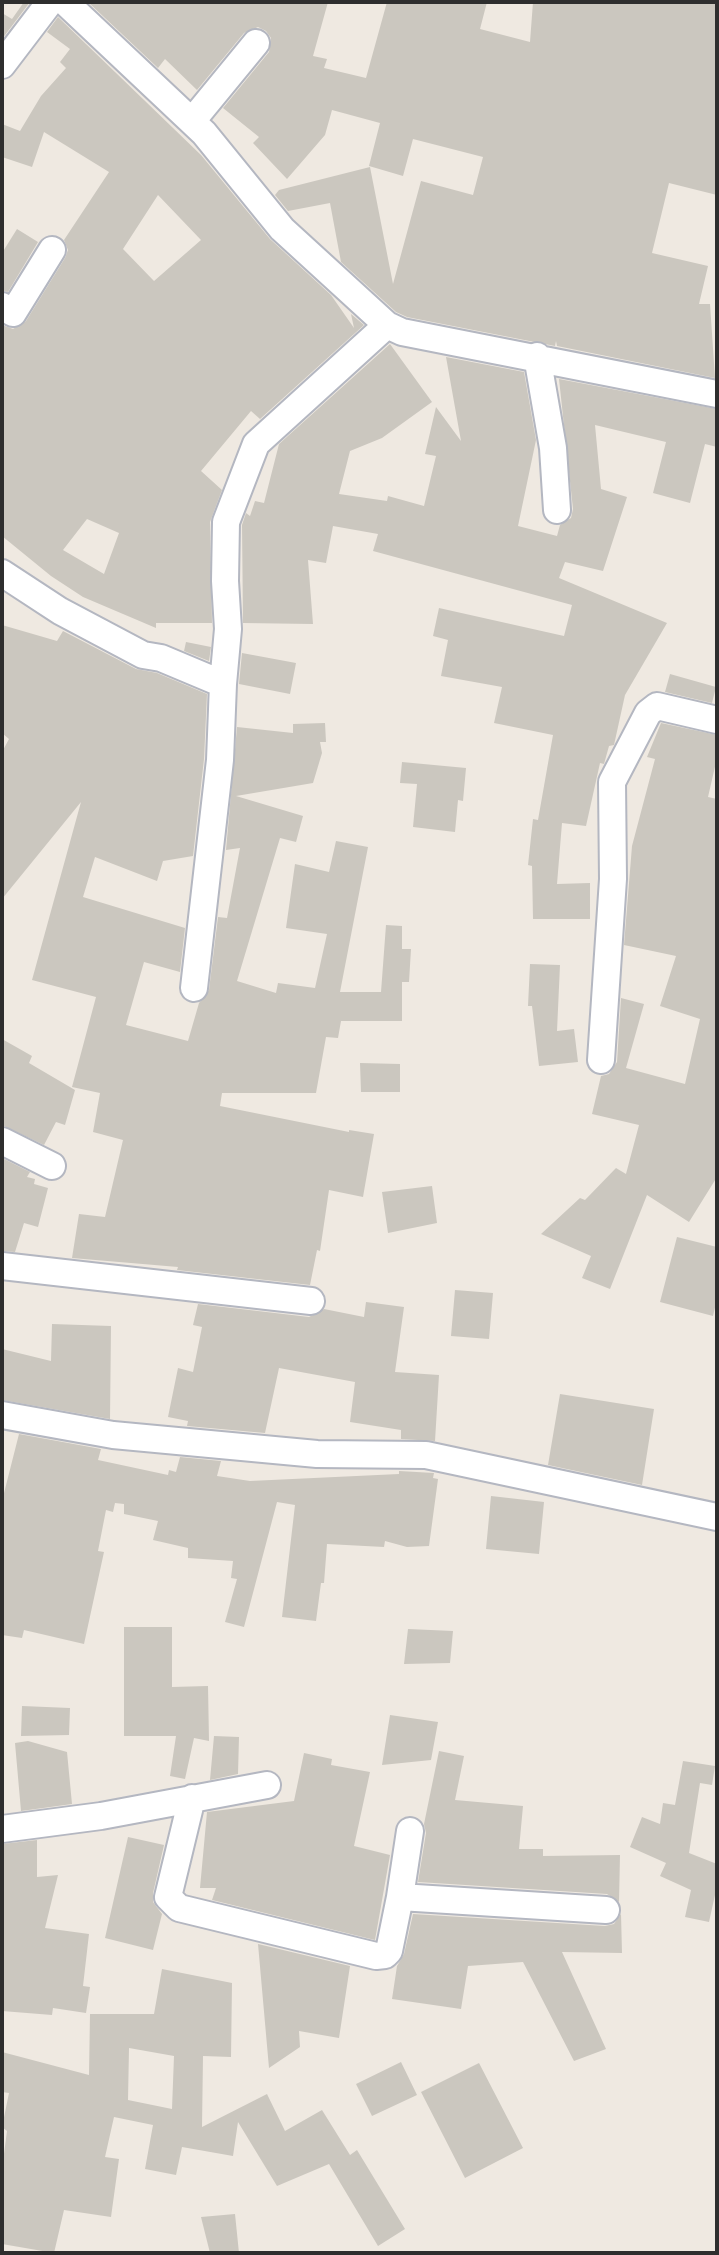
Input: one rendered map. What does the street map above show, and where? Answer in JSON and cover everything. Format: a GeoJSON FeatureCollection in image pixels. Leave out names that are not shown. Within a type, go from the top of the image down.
{"type":"FeatureCollection","features":[{"type":"Feature","properties":{"kind":"street"},"geometry":{"type":"LineString","coordinates":[[2,65],[50,2]]}},
{"type":"Feature","properties":{"kind":"street"},"geometry":{"type":"LineString","coordinates":[[65,2],[192,121],[282,229],[387,325],[402,332],[537,356],[717,394]]}},
{"type":"Feature","properties":{"kind":"street"},"geometry":{"type":"LineString","coordinates":[[192,121],[256,43]]}},
{"type":"Feature","properties":{"kind":"street"},"geometry":{"type":"LineString","coordinates":[[6,315],[52,250]]}},
{"type":"Feature","properties":{"kind":"street"},"geometry":{"type":"LineString","coordinates":[[194,988],[220,760],[228,629],[225,581],[226,522],[256,444],[387,325]]}},
{"type":"Feature","properties":{"kind":"street"},"geometry":{"type":"LineString","coordinates":[[537,356],[553,448],[556,510]]}},
{"type":"Feature","properties":{"kind":"street"},"geometry":{"type":"LineString","coordinates":[[2,573],[60,611],[143,655],[161,658],[223,684]]}},
{"type":"Feature","properties":{"kind":"street"},"geometry":{"type":"LineString","coordinates":[[601,1060],[613,879],[612,782],[648,713],[657,706],[717,720]]}},
{"type":"Feature","properties":{"kind":"street"},"geometry":{"type":"LineString","coordinates":[[2,1141],[52,1166]]}},
{"type":"Feature","properties":{"kind":"street"},"geometry":{"type":"LineString","coordinates":[[2,1266],[311,1301]]}},
{"type":"Feature","properties":{"kind":"street"},"geometry":{"type":"LineString","coordinates":[[2,1415],[113,1435],[317,1454],[426,1455],[717,1517]]}},
{"type":"Feature","properties":{"kind":"street"},"geometry":{"type":"LineString","coordinates":[[2,1829],[101,1815],[267,1785]]}},
{"type":"Feature","properties":{"kind":"street"},"geometry":{"type":"LineString","coordinates":[[192,1798],[168,1897],[179,1909],[376,1956],[385,1955],[389,1951],[410,1831]]}},
{"type":"Feature","properties":{"kind":"street"},"geometry":{"type":"LineString","coordinates":[[400,1897],[606,1910]]}},
{"type":"Feature","properties":{"kind":"building"},"geometry":{"type":"Polygon","coordinates":[[[24,2],[30,2],[2,39],[2,13],[12,19],[24,2]]]}},
{"type":"Feature","properties":{"kind":"building"},"geometry":{"type":"Polygon","coordinates":[[[88,2],[328,2],[313,56],[327,59],[324,68],[366,78],[387,2],[487,2],[480,29],[530,42],[533,2],[717,2],[717,195],[669,183],[652,253],[708,266],[699,304],[710,304],[715,378],[557,346],[556,341],[555,346],[407,317],[396,312],[341,262],[330,203],[288,211],[275,195],[279,190],[370,167],[393,284],[421,181],[473,195],[483,157],[413,139],[403,176],[369,166],[380,123],[332,110],[325,135],[287,179],[253,143],[259,137],[223,108],[269,52],[271,38],[266,31],[258,27],[244,33],[197,90],[165,59],[158,68],[88,2]]]}},
{"type":"Feature","properties":{"kind":"building"},"geometry":{"type":"Polygon","coordinates":[[[58,17],[201,155],[270,239],[331,295],[354,328],[351,314],[364,325],[260,419],[251,411],[201,471],[222,490],[210,522],[212,623],[156,623],[156,628],[83,597],[51,576],[2,536],[2,325],[13,329],[26,321],[65,258],[68,250],[64,240],[109,172],[44,132],[32,167],[2,157],[2,124],[20,131],[41,96],[66,68],[60,62],[70,49],[47,32],[58,17]],[[158,195],[123,249],[154,281],[201,240],[158,195]],[[87,519],[63,550],[104,574],[119,533],[87,519]]]}},
{"type":"Feature","properties":{"kind":"building"},"geometry":{"type":"Polygon","coordinates":[[[17,229],[38,242],[8,292],[2,290],[2,253],[17,229]]]}},
{"type":"Feature","properties":{"kind":"building"},"geometry":{"type":"Polygon","coordinates":[[[390,344],[432,402],[382,438],[350,451],[339,494],[387,501],[388,496],[424,506],[436,456],[425,454],[436,407],[461,441],[446,357],[524,372],[536,440],[518,526],[557,536],[560,525],[571,518],[573,509],[559,379],[717,409],[717,447],[705,444],[690,503],[653,493],[666,442],[595,425],[601,489],[627,497],[603,571],[565,562],[559,578],[667,623],[625,695],[614,745],[609,746],[604,764],[600,763],[586,826],[562,823],[557,884],[590,883],[590,919],[533,919],[532,866],[528,865],[533,819],[538,820],[553,735],[494,723],[502,687],[441,676],[448,640],[433,636],[439,608],[564,636],[572,605],[373,551],[378,534],[333,526],[326,563],[308,560],[313,624],[243,623],[242,525],[246,513],[250,516],[255,501],[264,503],[279,444],[390,344]]]}},
{"type":"Feature","properties":{"kind":"building"},"geometry":{"type":"Polygon","coordinates":[[[2,625],[57,641],[63,631],[136,669],[157,673],[207,694],[204,759],[193,856],[163,861],[157,881],[95,857],[83,897],[185,928],[180,972],[144,962],[126,1025],[188,1041],[199,1003],[209,990],[218,917],[227,918],[240,848],[226,850],[237,727],[293,733],[293,724],[325,723],[326,742],[320,742],[322,753],[313,783],[236,796],[303,816],[296,842],[280,838],[237,981],[276,993],[278,983],[315,988],[327,934],[286,928],[295,864],[329,872],[336,841],[368,847],[340,992],[381,992],[386,925],[402,926],[402,949],[411,949],[409,982],[402,982],[402,1021],[341,1021],[338,1038],[326,1037],[316,1093],[222,1093],[220,1106],[349,1132],[374,1134],[363,1197],[329,1190],[320,1251],[317,1250],[310,1285],[177,1270],[178,1267],[72,1258],[79,1214],[105,1217],[123,1140],[93,1132],[100,1093],[72,1087],[96,997],[32,980],[81,802],[2,899],[2,752],[9,739],[2,733],[2,625]]]}},
{"type":"Feature","properties":{"kind":"building"},"geometry":{"type":"Polygon","coordinates":[[[186,642],[211,647],[209,661],[184,651],[186,642]]]}},
{"type":"Feature","properties":{"kind":"building"},"geometry":{"type":"Polygon","coordinates":[[[242,653],[296,663],[290,694],[239,684],[242,653]]]}},
{"type":"Feature","properties":{"kind":"building"},"geometry":{"type":"Polygon","coordinates":[[[670,674],[716,687],[712,703],[665,692],[670,674]]]}},
{"type":"Feature","properties":{"kind":"building"},"geometry":{"type":"Polygon","coordinates":[[[661,723],[717,735],[717,758],[708,797],[717,799],[717,1177],[689,1222],[647,1195],[610,1289],[582,1278],[591,1256],[541,1234],[580,1198],[585,1200],[616,1168],[626,1174],[639,1125],[592,1114],[601,1076],[609,1074],[617,1062],[621,998],[644,1004],[626,1068],[685,1084],[700,1019],[660,1006],[676,956],[624,945],[632,846],[655,759],[647,757],[661,723]]]}},
{"type":"Feature","properties":{"kind":"building"},"geometry":{"type":"Polygon","coordinates":[[[402,762],[466,768],[463,801],[458,800],[455,832],[413,827],[417,784],[400,783],[402,762]]]}},
{"type":"Feature","properties":{"kind":"building"},"geometry":{"type":"Polygon","coordinates":[[[530,964],[560,965],[557,1031],[574,1029],[578,1062],[539,1066],[532,1006],[528,1006],[530,964]]]}},
{"type":"Feature","properties":{"kind":"building"},"geometry":{"type":"Polygon","coordinates":[[[2,1039],[32,1056],[29,1063],[75,1090],[65,1125],[56,1122],[44,1145],[2,1125],[2,1039]]]}},
{"type":"Feature","properties":{"kind":"building"},"geometry":{"type":"Polygon","coordinates":[[[360,1063],[400,1064],[400,1092],[361,1092],[360,1063]]]}},
{"type":"Feature","properties":{"kind":"building"},"geometry":{"type":"Polygon","coordinates":[[[2,1158],[30,1172],[27,1177],[35,1179],[34,1184],[48,1188],[38,1227],[24,1223],[15,1252],[2,1251],[2,1158]]]}},
{"type":"Feature","properties":{"kind":"building"},"geometry":{"type":"Polygon","coordinates":[[[432,1186],[437,1223],[388,1233],[382,1192],[432,1186]]]}},
{"type":"Feature","properties":{"kind":"building"},"geometry":{"type":"Polygon","coordinates":[[[677,1237],[717,1247],[717,1299],[713,1316],[660,1302],[677,1237]]]}},
{"type":"Feature","properties":{"kind":"building"},"geometry":{"type":"Polygon","coordinates":[[[455,1290],[493,1293],[489,1339],[451,1336],[455,1290]]]}},
{"type":"Feature","properties":{"kind":"building"},"geometry":{"type":"Polygon","coordinates":[[[366,1302],[404,1307],[395,1372],[439,1375],[435,1441],[401,1439],[401,1430],[350,1422],[355,1382],[279,1368],[265,1433],[187,1426],[188,1421],[168,1417],[178,1368],[193,1372],[202,1327],[193,1325],[198,1304],[309,1317],[324,1309],[364,1317],[366,1302]]]}},
{"type":"Feature","properties":{"kind":"building"},"geometry":{"type":"Polygon","coordinates":[[[52,1324],[111,1326],[110,1419],[2,1400],[2,1349],[51,1361],[52,1324]]]}},
{"type":"Feature","properties":{"kind":"building"},"geometry":{"type":"Polygon","coordinates":[[[560,1394],[654,1409],[642,1485],[548,1465],[560,1394]]]}},
{"type":"Feature","properties":{"kind":"building"},"geometry":{"type":"Polygon","coordinates":[[[19,1434],[101,1449],[98,1460],[168,1475],[169,1470],[176,1472],[180,1457],[221,1461],[217,1476],[250,1481],[399,1474],[399,1471],[434,1473],[433,1478],[438,1479],[429,1546],[407,1547],[385,1541],[384,1547],[327,1544],[324,1583],[321,1583],[316,1621],[282,1617],[295,1505],[277,1502],[244,1627],[225,1622],[237,1579],[231,1578],[233,1561],[188,1558],[188,1548],[153,1540],[158,1521],[124,1514],[124,1504],[115,1503],[113,1512],[106,1510],[98,1551],[104,1552],[84,1644],[24,1630],[22,1638],[2,1635],[2,1501],[19,1434]]]}},
{"type":"Feature","properties":{"kind":"building"},"geometry":{"type":"Polygon","coordinates":[[[491,1496],[544,1502],[539,1554],[486,1549],[491,1496]]]}},
{"type":"Feature","properties":{"kind":"building"},"geometry":{"type":"Polygon","coordinates":[[[124,1627],[172,1627],[172,1687],[208,1686],[209,1741],[194,1738],[185,1779],[170,1776],[176,1736],[124,1736],[124,1627]]]}},
{"type":"Feature","properties":{"kind":"building"},"geometry":{"type":"Polygon","coordinates":[[[408,1629],[453,1631],[450,1663],[404,1664],[408,1629]]]}},
{"type":"Feature","properties":{"kind":"building"},"geometry":{"type":"Polygon","coordinates":[[[22,1706],[70,1708],[69,1735],[21,1736],[22,1706]]]}},
{"type":"Feature","properties":{"kind":"building"},"geometry":{"type":"Polygon","coordinates":[[[390,1715],[438,1722],[431,1760],[382,1765],[390,1715]]]}},
{"type":"Feature","properties":{"kind":"building"},"geometry":{"type":"Polygon","coordinates":[[[214,1736],[239,1737],[238,1774],[210,1780],[214,1736]]]}},
{"type":"Feature","properties":{"kind":"building"},"geometry":{"type":"Polygon","coordinates":[[[28,1741],[67,1752],[72,1804],[21,1811],[15,1743],[28,1741]]]}},
{"type":"Feature","properties":{"kind":"building"},"geometry":{"type":"Polygon","coordinates":[[[439,1751],[464,1756],[455,1800],[523,1806],[519,1849],[543,1849],[543,1856],[620,1855],[619,1902],[607,1894],[418,1882],[426,1833],[424,1824],[439,1751]]]}},
{"type":"Feature","properties":{"kind":"building"},"geometry":{"type":"Polygon","coordinates":[[[304,1753],[332,1759],[331,1765],[370,1772],[354,1846],[390,1855],[375,1940],[212,1900],[216,1888],[200,1888],[207,1812],[294,1801],[304,1753]]]}},
{"type":"Feature","properties":{"kind":"building"},"geometry":{"type":"Polygon","coordinates":[[[683,1761],[715,1766],[712,1785],[700,1783],[689,1853],[717,1864],[717,1886],[709,1922],[685,1917],[691,1890],[660,1876],[666,1863],[630,1847],[642,1817],[660,1824],[663,1803],[675,1805],[683,1761]]]}},
{"type":"Feature","properties":{"kind":"building"},"geometry":{"type":"Polygon","coordinates":[[[128,1837],[164,1845],[153,1893],[153,1902],[162,1914],[153,1950],[105,1938],[128,1837]]]}},
{"type":"Feature","properties":{"kind":"building"},"geometry":{"type":"Polygon","coordinates":[[[37,1840],[37,1877],[58,1875],[45,1928],[89,1934],[83,1986],[90,1987],[86,2013],[53,2008],[52,2015],[2,2011],[2,1844],[37,1840]]]}},
{"type":"Feature","properties":{"kind":"building"},"geometry":{"type":"Polygon","coordinates":[[[413,1914],[605,1926],[614,1924],[621,1914],[622,1953],[562,1952],[606,2049],[574,2061],[523,1962],[468,1966],[461,2009],[392,1999],[397,1966],[404,1954],[413,1914]]]}},
{"type":"Feature","properties":{"kind":"building"},"geometry":{"type":"Polygon","coordinates":[[[258,1944],[350,1966],[339,2038],[299,2031],[300,2047],[269,2068],[258,1944]]]}},
{"type":"Feature","properties":{"kind":"building"},"geometry":{"type":"Polygon","coordinates":[[[162,1969],[232,1983],[231,2057],[203,2056],[202,2127],[267,2094],[285,2131],[322,2110],[350,2155],[357,2150],[405,2229],[378,2246],[329,2164],[277,2186],[238,2122],[233,2156],[182,2147],[176,2175],[145,2169],[153,2125],[114,2117],[105,2157],[119,2159],[111,2217],[64,2210],[54,2253],[2,2244],[2,2169],[7,2131],[2,2127],[9,2093],[2,2092],[2,2052],[89,2075],[90,2014],[154,2014],[162,1969]],[[129,2048],[128,2100],[172,2109],[174,2056],[129,2048]]]}},
{"type":"Feature","properties":{"kind":"building"},"geometry":{"type":"Polygon","coordinates":[[[401,2062],[417,2095],[372,2116],[356,2084],[401,2062]]]}},
{"type":"Feature","properties":{"kind":"building"},"geometry":{"type":"Polygon","coordinates":[[[479,2063],[523,2148],[465,2178],[421,2092],[479,2063]]]}},
{"type":"Feature","properties":{"kind":"building"},"geometry":{"type":"Polygon","coordinates":[[[235,2214],[239,2253],[210,2253],[201,2217],[235,2214]]]}}]}
